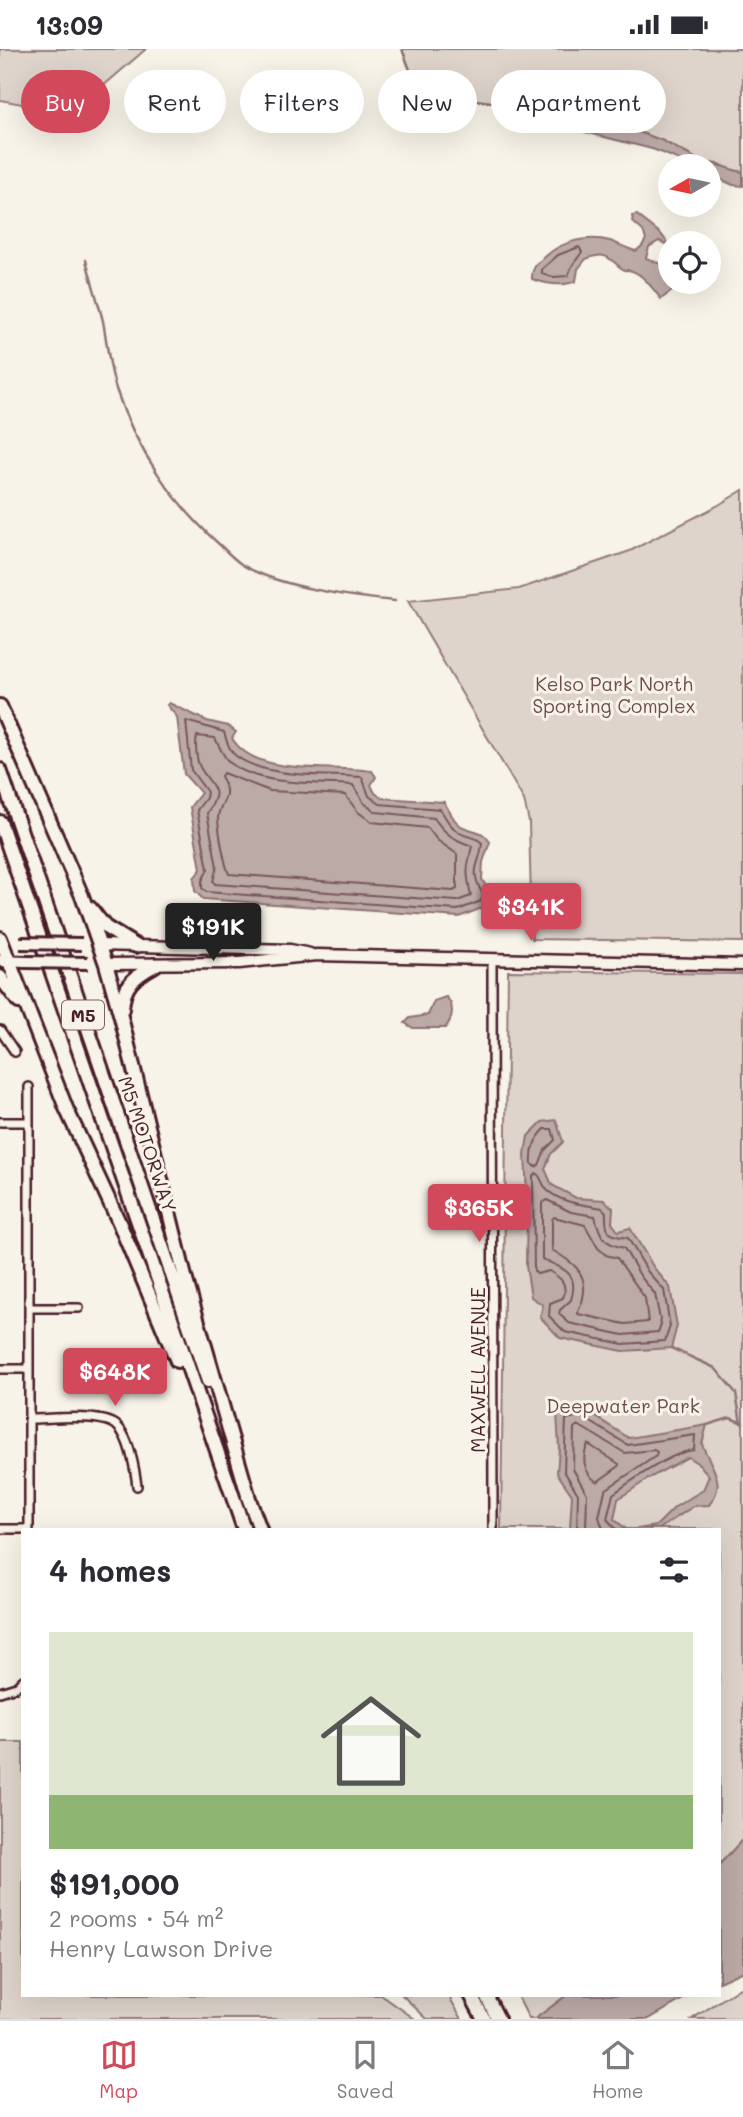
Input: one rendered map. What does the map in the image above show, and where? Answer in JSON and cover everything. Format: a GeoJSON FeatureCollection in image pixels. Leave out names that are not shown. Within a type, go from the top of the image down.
{"type":"FeatureCollection","features":[{"type":"Feature","properties":{"kind":"highway"},"geometry":{"type":"LineString","coordinates":[[0,706],[82,896],[106,964],[185,1277],[250,1502]]}},
{"type":"Feature","properties":{"kind":"highway","name":"M5 MOTORWAY"},"geometry":{"type":"LineString","coordinates":[[0,770],[260,1528]]}},
{"type":"Feature","properties":{"kind":"highway","name":"M5 MOTORWAY"},"geometry":{"type":"LineString","coordinates":[[0,822],[244,1528]]}},
{"type":"Feature","properties":{"kind":"highway"},"geometry":{"type":"LineString","coordinates":[[82,896],[105,927],[136,946]]}},
{"type":"Feature","properties":{"kind":"highway"},"geometry":{"type":"LineString","coordinates":[[1,941],[4,962],[66,1108],[118,1220],[224,1476]]}},
{"type":"Feature","properties":{"kind":"highway"},"geometry":{"type":"LineString","coordinates":[[121,1017],[122,998],[128,983],[155,965]]}},
{"type":"Feature","properties":{"kind":"highway"},"geometry":{"type":"LineString","coordinates":[[0,977],[29,1017]]}},
{"type":"Feature","properties":{"kind":"highway"},"geometry":{"type":"LineString","coordinates":[[472,1997],[484,2019]]}},
{"type":"Feature","properties":{"kind":"highway"},"geometry":{"type":"LineString","coordinates":[[487,1997],[498,2019]]}},
{"type":"Feature","properties":{"kind":"main road"},"geometry":{"type":"LineString","coordinates":[[1,941],[290,950],[317,955]]}},
{"type":"Feature","properties":{"kind":"main road"},"geometry":{"type":"LineString","coordinates":[[4,962],[155,965],[276,961],[317,955],[743,965]]}},
{"type":"Feature","properties":{"kind":"street","name":"MAXWELL AVENUE"},"geometry":{"type":"LineString","coordinates":[[492,958],[493,1528]]}},
{"type":"Feature","properties":{"kind":"street"},"geometry":{"type":"LineString","coordinates":[[0,1030],[15,1052]]}},
{"type":"Feature","properties":{"kind":"street"},"geometry":{"type":"LineString","coordinates":[[29,1087],[29,1528]]}},
{"type":"Feature","properties":{"kind":"street"},"geometry":{"type":"LineString","coordinates":[[0,1122],[29,1122]]}},
{"type":"Feature","properties":{"kind":"street"},"geometry":{"type":"LineString","coordinates":[[29,1308],[79,1308]]}},
{"type":"Feature","properties":{"kind":"street"},"geometry":{"type":"LineString","coordinates":[[0,1369],[29,1369]]}},
{"type":"Feature","properties":{"kind":"street"},"geometry":{"type":"LineString","coordinates":[[29,1419],[100,1419],[113,1423],[125,1440],[135,1466],[137,1486]]}},
{"type":"Feature","properties":{"kind":"street"},"geometry":{"type":"LineString","coordinates":[[0,1529],[21,1529]]}},
{"type":"Feature","properties":{"kind":"street"},"geometry":{"type":"LineString","coordinates":[[0,1692],[9,1690],[21,1682]]}},
{"type":"Feature","properties":{"kind":"green space"},"geometry":{"type":"Polygon","coordinates":[[[0,49],[146,49],[110,80],[110,70],[21,70],[21,104],[0,100],[0,49]]]}},
{"type":"Feature","properties":{"kind":"green space"},"geometry":{"type":"Polygon","coordinates":[[[402,49],[743,49],[743,172],[731,171],[721,165],[721,154],[687,154],[641,133],[666,133],[666,70],[491,70],[491,102],[477,100],[477,70],[410,70],[402,49]]]}},
{"type":"Feature","properties":{"kind":"green space","name":"Kelso Park North Sporting Complex"},"geometry":{"type":"Polygon","coordinates":[[[743,490],[743,942],[532,939],[529,822],[524,800],[408,601],[519,589],[630,551],[743,490]]]}},
{"type":"Feature","properties":{"kind":"green space","name":"Deepwater Park"},"geometry":{"type":"Polygon","coordinates":[[[508,971],[743,974],[743,1839],[721,1863],[721,1528],[501,1528],[508,971]]]}},
{"type":"Feature","properties":{"kind":"green space"},"geometry":{"type":"Polygon","coordinates":[[[0,1742],[21,1742],[21,1997],[384,1997],[415,2019],[0,2019],[0,1742]]]}},
{"type":"Feature","properties":{"kind":"green space"},"geometry":{"type":"Polygon","coordinates":[[[743,1986],[743,2019],[692,2019],[743,1986]]]}},
{"type":"Feature","properties":{"kind":"green space"},"geometry":{"type":"Polygon","coordinates":[[[404,1997],[449,1997],[462,2019],[427,2019],[404,1997]]]}},
{"type":"Feature","properties":{"kind":"green space"},"geometry":{"type":"Polygon","coordinates":[[[518,1997],[564,1997],[535,2019],[529,2019],[518,1997]]]}},
{"type":"Feature","properties":{"kind":"water"},"geometry":{"type":"Polygon","coordinates":[[[589,133],[641,133],[687,154],[665,154],[589,133]]]}},
{"type":"Feature","properties":{"kind":"water"},"geometry":{"type":"Polygon","coordinates":[[[721,167],[743,172],[743,186],[721,180],[721,167]]]}},
{"type":"Feature","properties":{"kind":"water"},"geometry":{"type":"Polygon","coordinates":[[[637,215],[658,232],[658,242],[649,247],[646,258],[658,263],[658,294],[668,294],[661,299],[640,276],[624,270],[602,256],[586,259],[578,269],[576,281],[571,283],[554,284],[532,279],[534,268],[540,261],[560,246],[576,241],[602,239],[636,251],[646,239],[643,231],[633,222],[632,216],[637,215]]]}},
{"type":"Feature","properties":{"kind":"water"},"geometry":{"type":"Polygon","coordinates":[[[169,703],[207,721],[228,726],[236,732],[232,738],[243,751],[258,759],[295,767],[372,771],[376,777],[371,785],[375,793],[382,798],[444,802],[459,824],[482,834],[490,842],[483,862],[482,879],[491,896],[485,907],[459,917],[203,899],[195,891],[194,878],[201,869],[190,807],[201,793],[184,774],[177,717],[167,705],[169,703]]]}},
{"type":"Feature","properties":{"kind":"water"},"geometry":{"type":"Polygon","coordinates":[[[446,997],[452,1012],[445,1028],[413,1028],[405,1023],[410,1018],[428,1015],[434,1001],[446,997]]]}},
{"type":"Feature","properties":{"kind":"water"},"geometry":{"type":"Polygon","coordinates":[[[556,1120],[563,1142],[551,1154],[545,1169],[552,1185],[576,1198],[604,1200],[613,1208],[612,1223],[618,1231],[630,1228],[654,1268],[670,1287],[677,1326],[671,1348],[623,1351],[560,1338],[540,1317],[543,1305],[531,1297],[526,1266],[525,1154],[528,1136],[542,1122],[556,1120]]]}},
{"type":"Feature","properties":{"kind":"water"},"geometry":{"type":"Polygon","coordinates":[[[582,1408],[629,1438],[707,1425],[702,1444],[718,1482],[715,1497],[709,1505],[694,1506],[661,1528],[644,1528],[656,1526],[675,1507],[703,1490],[709,1476],[700,1465],[688,1457],[618,1499],[614,1519],[625,1528],[570,1528],[572,1495],[557,1473],[557,1413],[582,1408]]]}},
{"type":"Feature","properties":{"kind":"water"},"geometry":{"type":"Polygon","coordinates":[[[743,1839],[743,1971],[721,1981],[721,1863],[743,1839]]]}},
{"type":"Feature","properties":{"kind":"water"},"geometry":{"type":"Polygon","coordinates":[[[564,1997],[687,1997],[649,2019],[535,2019],[564,1997]]]}},
{"type":"Feature","properties":{"kind":"waterway"},"geometry":{"type":"LineString","coordinates":[[402,49],[410,70],[429,83],[475,100],[491,102]]}},
{"type":"Feature","properties":{"kind":"waterway"},"geometry":{"type":"LineString","coordinates":[[86,260],[103,321],[114,381],[124,412],[158,475],[204,530],[241,564],[274,579],[315,590],[395,601]]}},
{"type":"Feature","properties":{"kind":"waterway"},"geometry":{"type":"LineString","coordinates":[[671,1348],[715,1368],[736,1393],[741,1423]]}},
{"type":"Feature","properties":{"kind":"waterway"},"geometry":{"type":"LineString","coordinates":[[707,1425],[730,1418],[743,1423]]}}]}
